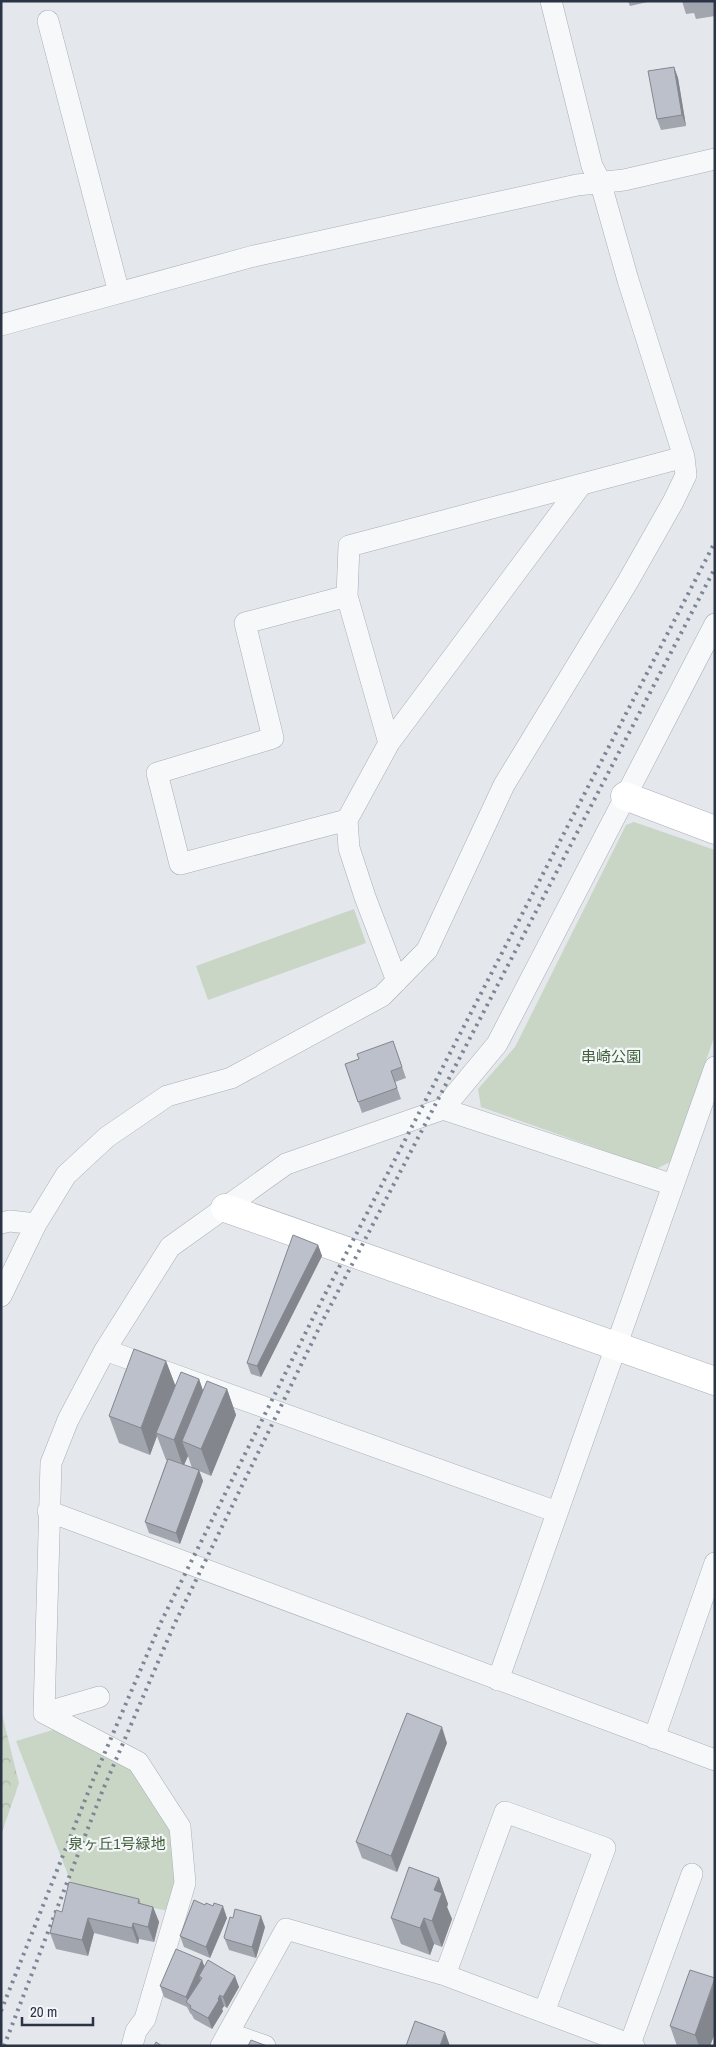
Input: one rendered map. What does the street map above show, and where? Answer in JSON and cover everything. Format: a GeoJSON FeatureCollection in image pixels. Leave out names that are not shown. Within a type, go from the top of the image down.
{"type":"FeatureCollection","features":[{"type":"Feature","properties":{"kind":"street"},"geometry":{"type":"LineString","coordinates":[[1,1296],[36,1224],[66,1175],[107,1137],[167,1096],[232,1078],[382,996],[426,950],[504,785],[627,583],[673,502],[686,475],[684,457],[628,280],[600,181],[592,166],[551,1]]}},
{"type":"Feature","properties":{"kind":"street"},"geometry":{"type":"LineString","coordinates":[[48,21],[119,293]]}},
{"type":"Feature","properties":{"kind":"street"},"geometry":{"type":"LineString","coordinates":[[1,325],[254,256],[600,181],[624,180],[715,159]]}},
{"type":"Feature","properties":{"kind":"street"},"geometry":{"type":"LineString","coordinates":[[389,743],[348,596],[349,546],[684,457]]}},
{"type":"Feature","properties":{"kind":"street"},"geometry":{"type":"LineString","coordinates":[[397,981],[364,897],[349,848],[347,820],[389,743],[581,485]]}},
{"type":"Feature","properties":{"kind":"street"},"geometry":{"type":"LineString","coordinates":[[347,820],[180,864],[157,773],[273,738],[245,623],[348,596]]}},
{"type":"Feature","properties":{"kind":"street"},"geometry":{"type":"LineString","coordinates":[[44,1713],[48,1510],[51,1463],[68,1420],[105,1350],[170,1247],[286,1164],[443,1108],[497,1044],[715,624]]}},
{"type":"Feature","properties":{"kind":"street"},"geometry":{"type":"LineString","coordinates":[[625,796],[715,830]]}},
{"type":"Feature","properties":{"kind":"street"},"geometry":{"type":"LineString","coordinates":[[498,1680],[715,1067]]}},
{"type":"Feature","properties":{"kind":"street"},"geometry":{"type":"LineString","coordinates":[[443,1108],[673,1185]]}},
{"type":"Feature","properties":{"kind":"street"},"geometry":{"type":"LineString","coordinates":[[225,1208],[715,1381]]}},
{"type":"Feature","properties":{"kind":"street"},"geometry":{"type":"LineString","coordinates":[[1,1223],[10,1221],[36,1224]]}},
{"type":"Feature","properties":{"kind":"street"},"geometry":{"type":"LineString","coordinates":[[105,1350],[557,1512]]}},
{"type":"Feature","properties":{"kind":"street"},"geometry":{"type":"LineString","coordinates":[[48,1510],[715,1760]]}},
{"type":"Feature","properties":{"kind":"street"},"geometry":{"type":"LineString","coordinates":[[654,1738],[715,1564]]}},
{"type":"Feature","properties":{"kind":"street"},"geometry":{"type":"LineString","coordinates":[[44,1713],[99,1697]]}},
{"type":"Feature","properties":{"kind":"street"},"geometry":{"type":"LineString","coordinates":[[44,1713],[138,1762],[180,1827],[185,1883],[145,2019],[136,2031],[132,2046]]}},
{"type":"Feature","properties":{"kind":"street"},"geometry":{"type":"LineString","coordinates":[[445,1975],[506,1812],[605,1848],[544,2012]]}},
{"type":"Feature","properties":{"kind":"street"},"geometry":{"type":"LineString","coordinates":[[265,2046],[225,2039],[286,1929],[445,1975],[632,2045],[692,1874]]}},
{"type":"Feature","properties":{"kind":"green space","name":"串崎公園"},"geometry":{"type":"Polygon","coordinates":[[[634,822],[715,850],[715,1035],[670,1162],[656,1169],[481,1107],[478,1089],[515,1047],[626,825],[634,822]]]}},
{"type":"Feature","properties":{"kind":"green space"},"geometry":{"type":"Polygon","coordinates":[[[354,909],[366,943],[208,1000],[196,966],[354,909]]]}},
{"type":"Feature","properties":{"kind":"green space"},"geometry":{"type":"Polygon","coordinates":[[[1,1710],[19,1783],[1,1835],[1,1710]]]}},
{"type":"Feature","properties":{"kind":"green space","name":"泉ヶ丘1号緑地"},"geometry":{"type":"Polygon","coordinates":[[[56,1729],[138,1773],[175,1828],[179,1882],[169,1911],[75,1893],[16,1741],[56,1729]]]}},
{"type":"Feature","properties":{"kind":"building"},"geometry":{"type":"Polygon","coordinates":[[[674,67],[682,115],[657,119],[648,71],[674,67]]]}},
{"type":"Feature","properties":{"kind":"building"},"geometry":{"type":"Polygon","coordinates":[[[393,1041],[402,1067],[391,1071],[397,1088],[358,1102],[345,1064],[359,1059],[357,1054],[393,1041]]]}},
{"type":"Feature","properties":{"kind":"building"},"geometry":{"type":"Polygon","coordinates":[[[293,1235],[318,1245],[257,1366],[247,1363],[293,1235]]]}},
{"type":"Feature","properties":{"kind":"building"},"geometry":{"type":"Polygon","coordinates":[[[134,1349],[166,1361],[141,1428],[109,1416],[134,1349]]]}},
{"type":"Feature","properties":{"kind":"building"},"geometry":{"type":"Polygon","coordinates":[[[181,1372],[199,1379],[174,1440],[156,1433],[181,1372]]]}},
{"type":"Feature","properties":{"kind":"building"},"geometry":{"type":"Polygon","coordinates":[[[207,1381],[227,1389],[201,1449],[182,1441],[207,1381]]]}},
{"type":"Feature","properties":{"kind":"building"},"geometry":{"type":"Polygon","coordinates":[[[168,1459],[199,1470],[176,1533],[145,1522],[168,1459]]]}},
{"type":"Feature","properties":{"kind":"building"},"geometry":{"type":"Polygon","coordinates":[[[407,1713],[442,1727],[391,1856],[356,1842],[407,1713]]]}},
{"type":"Feature","properties":{"kind":"building"},"geometry":{"type":"Polygon","coordinates":[[[409,1867],[439,1878],[434,1890],[442,1893],[432,1921],[424,1918],[420,1928],[391,1918],[409,1867]]]}},
{"type":"Feature","properties":{"kind":"building"},"geometry":{"type":"Polygon","coordinates":[[[69,1882],[139,1899],[138,1903],[153,1907],[148,1927],[133,1923],[132,1928],[88,1918],[82,1940],[50,1933],[56,1910],[62,1912],[69,1882]]]}},
{"type":"Feature","properties":{"kind":"building"},"geometry":{"type":"Polygon","coordinates":[[[194,1900],[205,1905],[206,1903],[213,1906],[214,1903],[223,1906],[206,1947],[180,1936],[194,1900]]]}},
{"type":"Feature","properties":{"kind":"building"},"geometry":{"type":"Polygon","coordinates":[[[235,1909],[261,1916],[252,1947],[225,1939],[224,1937],[230,1917],[233,1918],[235,1909]]]}},
{"type":"Feature","properties":{"kind":"building"},"geometry":{"type":"Polygon","coordinates":[[[176,1949],[202,1960],[186,1997],[160,1986],[176,1949]]]}},
{"type":"Feature","properties":{"kind":"building"},"geometry":{"type":"Polygon","coordinates":[[[208,1960],[235,1976],[223,1997],[220,1995],[208,2018],[190,2008],[191,2006],[186,2002],[202,1978],[199,1976],[208,1960]]]}},
{"type":"Feature","properties":{"kind":"building"},"geometry":{"type":"Polygon","coordinates":[[[690,1970],[715,1978],[695,2035],[670,2026],[690,1970]]]}},
{"type":"Feature","properties":{"kind":"building"},"geometry":{"type":"Polygon","coordinates":[[[415,2021],[445,2032],[440,2046],[406,2046],[415,2021]]]}},
{"type":"Feature","properties":{"kind":"building"},"geometry":{"type":"Polygon","coordinates":[[[251,2040],[267,2046],[248,2046],[251,2040]]]}},
{"type":"Feature","properties":{"kind":"building"},"geometry":{"type":"Polygon","coordinates":[[[156,2042],[162,2046],[154,2046],[156,2042]]]}},
{"type":"Feature","properties":{"kind":"railway"},"geometry":{"type":"LineString","coordinates":[[1,2011],[93,1780],[162,1620],[320,1304],[715,542]]}},
{"type":"Feature","properties":{"kind":"railway"},"geometry":{"type":"LineString","coordinates":[[4,2046],[102,1792],[174,1625],[322,1322],[715,568]]}}]}
